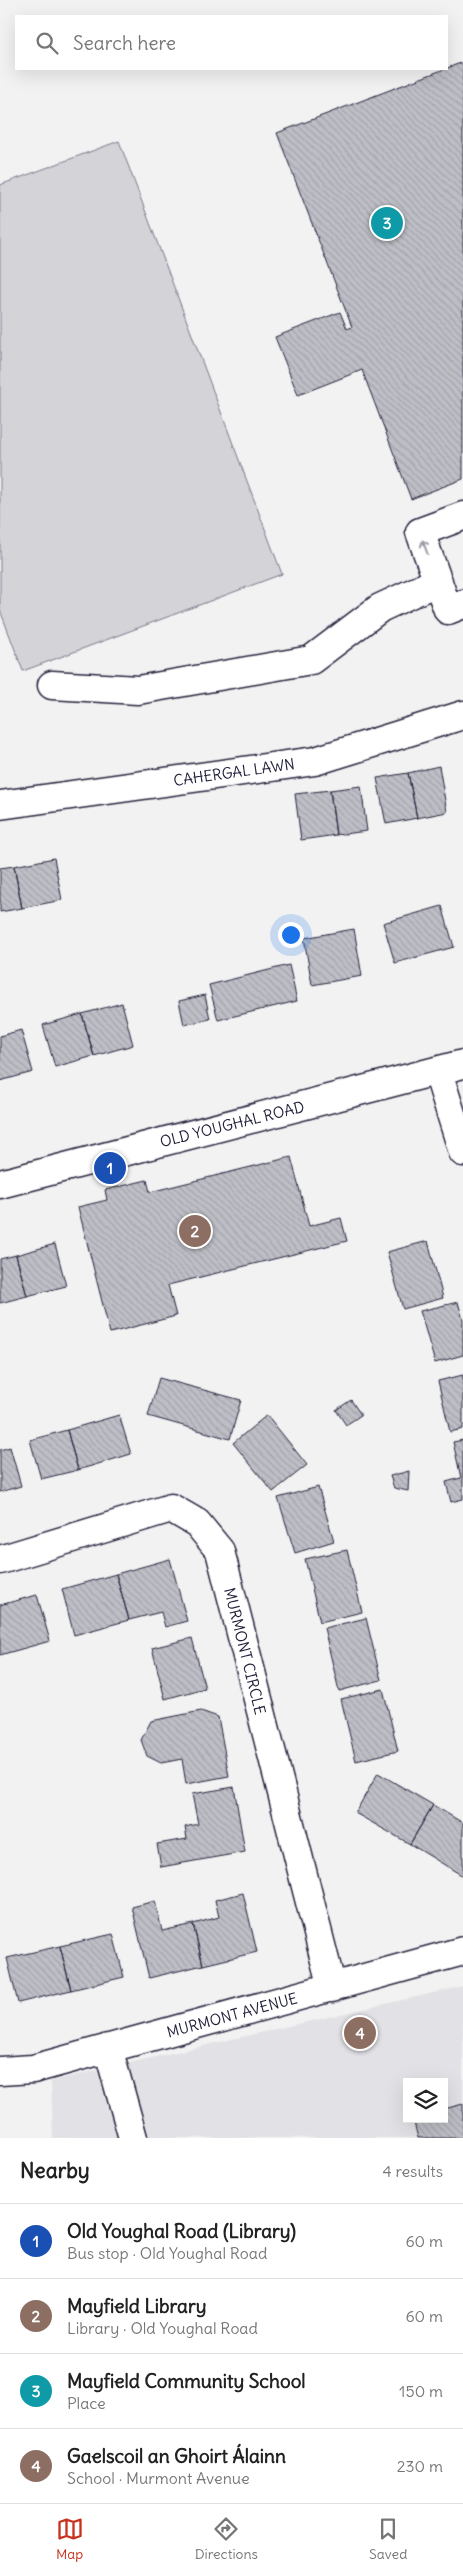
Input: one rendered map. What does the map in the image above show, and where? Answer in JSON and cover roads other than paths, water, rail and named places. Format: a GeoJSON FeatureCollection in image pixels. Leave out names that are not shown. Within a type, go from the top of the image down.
{"type":"FeatureCollection","features":[{"type":"Feature","properties":{"kind":"street"},"geometry":{"type":"LineString","coordinates":[[463,516],[420,532],[448,610],[463,604]]}},
{"type":"Feature","properties":{"kind":"street"},"geometry":{"type":"LineString","coordinates":[[52,685],[138,690],[311,660],[380,608],[438,581]]}},
{"type":"Feature","properties":{"kind":"street","name":"CAHERGAL LAWN"},"geometry":{"type":"LineString","coordinates":[[0,805],[315,761],[463,715]]}},
{"type":"Feature","properties":{"kind":"street"},"geometry":{"type":"LineString","coordinates":[[451,1068],[463,1152]]}},
{"type":"Feature","properties":{"kind":"street","name":"OLD YOUGHAL ROAD"},"geometry":{"type":"LineString","coordinates":[[0,1184],[451,1068]]}},
{"type":"Feature","properties":{"kind":"street","name":"MURMONT CIRCLE"},"geometry":{"type":"LineString","coordinates":[[0,1560],[171,1508],[197,1522],[220,1551],[332,1988]]}},
{"type":"Feature","properties":{"kind":"street","name":"MURMONT AVENUE"},"geometry":{"type":"LineString","coordinates":[[0,2071],[33,2069],[463,1951]]}},
{"type":"Feature","properties":{"kind":"street"},"geometry":{"type":"LineString","coordinates":[[108,2048],[132,2138]]}},
{"type":"Feature","properties":{"kind":"place","name":"Mayfield Community School"},"geometry":{"type":"Point","coordinates":[387,223]}},
{"type":"Feature","properties":{"kind":"place","name":"Old Youghal Road (Library)"},"geometry":{"type":"Point","coordinates":[110,1168]}},
{"type":"Feature","properties":{"kind":"place","name":"Mayfield Library"},"geometry":{"type":"Point","coordinates":[195,1231]}},
{"type":"Feature","properties":{"kind":"place","name":"Gaelscoil an Ghoirt Álainn"},"geometry":{"type":"Point","coordinates":[360,2033]}}]}
